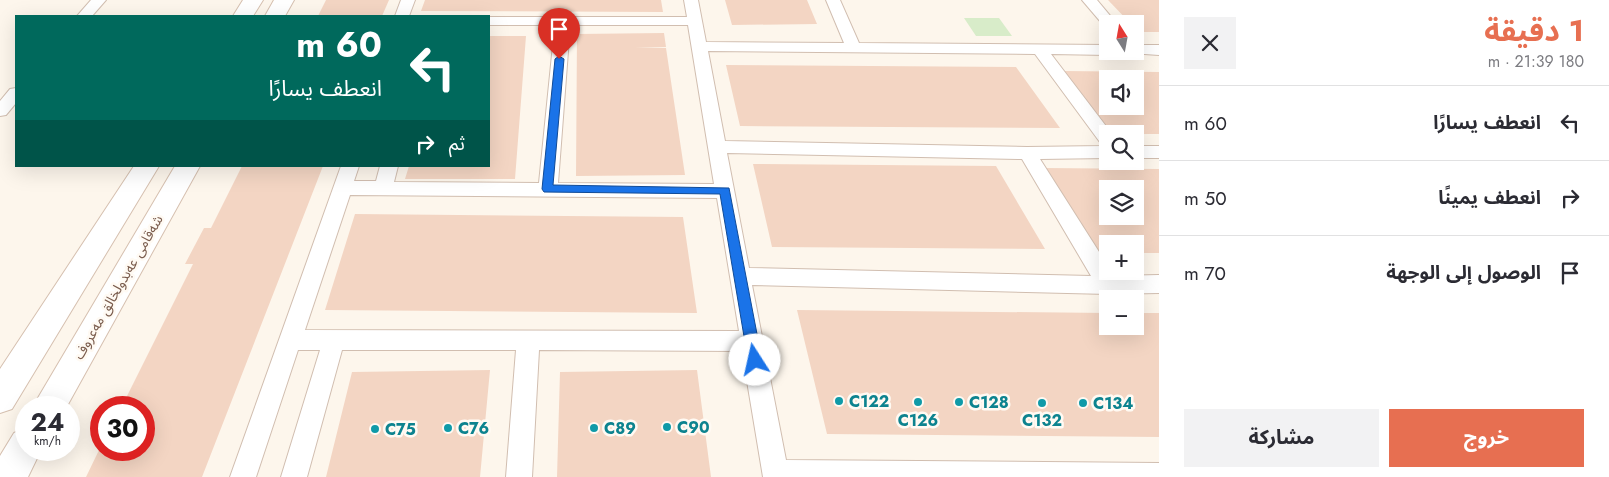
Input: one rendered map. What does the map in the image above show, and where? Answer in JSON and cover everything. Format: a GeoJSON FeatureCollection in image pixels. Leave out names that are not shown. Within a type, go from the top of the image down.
{"type":"FeatureCollection","features":[{"type":"Feature","properties":{"kind":"main road"},"geometry":{"type":"LineString","coordinates":[[244,15],[253,0]]}},
{"type":"Feature","properties":{"kind":"main road"},"geometry":{"type":"LineString","coordinates":[[275,15],[284,0]]}},
{"type":"Feature","properties":{"kind":"main road"},"geometry":{"type":"LineString","coordinates":[[0,398],[147,167]]}},
{"type":"Feature","properties":{"kind":"main road","name":"شەقامی عەبدولخالق مەعروف"},"geometry":{"type":"LineString","coordinates":[[55,396],[187,167]]}},
{"type":"Feature","properties":{"kind":"main road"},"geometry":{"type":"LineString","coordinates":[[8,477],[17,461]]}},
{"type":"Feature","properties":{"kind":"street"},"geometry":{"type":"LineString","coordinates":[[85,15],[99,0]]}},
{"type":"Feature","properties":{"kind":"street"},"geometry":{"type":"LineString","coordinates":[[402,15],[408,0]]}},
{"type":"Feature","properties":{"kind":"street"},"geometry":{"type":"LineString","coordinates":[[691,0],[775,475],[1159,476]]}},
{"type":"Feature","properties":{"kind":"street"},"geometry":{"type":"LineString","coordinates":[[833,0],[853,47]]}},
{"type":"Feature","properties":{"kind":"street"},"geometry":{"type":"LineString","coordinates":[[1089,0],[1102,15]]}},
{"type":"Feature","properties":{"kind":"street"},"geometry":{"type":"LineString","coordinates":[[490,21],[695,21]]}},
{"type":"Feature","properties":{"kind":"street"},"geometry":{"type":"LineString","coordinates":[[548,189],[563,21]]}},
{"type":"Feature","properties":{"kind":"street"},"geometry":{"type":"LineString","coordinates":[[699,46],[1099,50]]}},
{"type":"Feature","properties":{"kind":"street"},"geometry":{"type":"LineString","coordinates":[[1039,50],[1099,129]]}},
{"type":"Feature","properties":{"kind":"street"},"geometry":{"type":"LineString","coordinates":[[1144,50],[1159,50]]}},
{"type":"Feature","properties":{"kind":"street"},"geometry":{"type":"LineString","coordinates":[[0,111],[15,94]]}},
{"type":"Feature","properties":{"kind":"street"},"geometry":{"type":"LineString","coordinates":[[717,148],[1027,153],[1099,152]]}},
{"type":"Feature","properties":{"kind":"street"},"geometry":{"type":"LineString","coordinates":[[1144,152],[1159,152]]}},
{"type":"Feature","properties":{"kind":"street"},"geometry":{"type":"LineString","coordinates":[[1027,153],[1108,285]]}},
{"type":"Feature","properties":{"kind":"street"},"geometry":{"type":"LineString","coordinates":[[243,477],[350,167]]}},
{"type":"Feature","properties":{"kind":"street"},"geometry":{"type":"LineString","coordinates":[[383,188],[389,167]]}},
{"type":"Feature","properties":{"kind":"street"},"geometry":{"type":"LineString","coordinates":[[343,188],[725,191]]}},
{"type":"Feature","properties":{"kind":"street"},"geometry":{"type":"LineString","coordinates":[[740,276],[1108,285],[1159,284]]}},
{"type":"Feature","properties":{"kind":"street"},"geometry":{"type":"LineString","coordinates":[[290,340],[752,341]]}},
{"type":"Feature","properties":{"kind":"street"},"geometry":{"type":"LineString","coordinates":[[294,477],[334,340]]}},
{"type":"Feature","properties":{"kind":"street"},"geometry":{"type":"LineString","coordinates":[[519,477],[528,340]]}},
{"type":"Feature","properties":{"kind":"green space"},"geometry":{"type":"Polygon","coordinates":[[[964,18],[999,18],[1012,36],[976,36],[964,18]]]}},
{"type":"Feature","properties":{"kind":"building"},"geometry":{"type":"Polygon","coordinates":[[[326,0],[389,0],[382,15],[318,15],[326,0]]]}},
{"type":"Feature","properties":{"kind":"building"},"geometry":{"type":"Polygon","coordinates":[[[425,0],[661,0],[663,12],[421,11],[425,0]]]}},
{"type":"Feature","properties":{"kind":"building"},"geometry":{"type":"Polygon","coordinates":[[[725,0],[807,0],[817,24],[732,25],[725,0]]]}},
{"type":"Feature","properties":{"kind":"building"},"geometry":{"type":"Polygon","coordinates":[[[1108,0],[1159,0],[1159,32],[1144,32],[1144,15],[1122,15],[1108,0]]]}},
{"type":"Feature","properties":{"kind":"building"},"geometry":{"type":"Polygon","coordinates":[[[664,33],[666,47],[635,48],[666,48],[685,175],[576,176],[577,34],[664,33]]]}},
{"type":"Feature","properties":{"kind":"building"},"geometry":{"type":"Polygon","coordinates":[[[490,36],[526,36],[515,179],[405,179],[409,167],[490,167],[490,36]]]}},
{"type":"Feature","properties":{"kind":"building"},"geometry":{"type":"Polygon","coordinates":[[[726,65],[1016,67],[1060,128],[740,126],[726,65]]]}},
{"type":"Feature","properties":{"kind":"building"},"geometry":{"type":"Polygon","coordinates":[[[1064,71],[1099,71],[1099,115],[1144,115],[1144,72],[1159,72],[1159,134],[1144,134],[1144,125],[1105,125],[1064,71]]]}},
{"type":"Feature","properties":{"kind":"building"},"geometry":{"type":"Polygon","coordinates":[[[753,164],[996,166],[1045,249],[772,247],[753,164]]]}},
{"type":"Feature","properties":{"kind":"building"},"geometry":{"type":"Polygon","coordinates":[[[242,167],[323,167],[202,477],[86,477],[94,461],[155,461],[155,396],[127,396],[193,264],[185,264],[204,228],[211,228],[242,167]]]}},
{"type":"Feature","properties":{"kind":"building"},"geometry":{"type":"Polygon","coordinates":[[[1045,168],[1099,168],[1099,170],[1159,169],[1159,253],[1144,253],[1144,235],[1099,235],[1099,253],[1045,168]]]}},
{"type":"Feature","properties":{"kind":"building"},"geometry":{"type":"Polygon","coordinates":[[[355,214],[683,217],[697,313],[325,310],[355,214]]]}},
{"type":"Feature","properties":{"kind":"building"},"geometry":{"type":"Polygon","coordinates":[[[797,310],[1099,313],[1099,335],[1144,335],[1144,313],[1159,313],[1159,437],[827,434],[797,310]]]}},
{"type":"Feature","properties":{"kind":"building"},"geometry":{"type":"Polygon","coordinates":[[[490,370],[480,477],[326,477],[352,372],[490,370]]]}},
{"type":"Feature","properties":{"kind":"building"},"geometry":{"type":"Polygon","coordinates":[[[697,370],[711,477],[557,477],[560,372],[697,370]]]}},
{"type":"Feature","properties":{"kind":"place","name":"C122"},"geometry":{"type":"Point","coordinates":[839,401]}},
{"type":"Feature","properties":{"kind":"place","name":"C126"},"geometry":{"type":"Point","coordinates":[918,402]}},
{"type":"Feature","properties":{"kind":"place","name":"C128"},"geometry":{"type":"Point","coordinates":[959,402]}},
{"type":"Feature","properties":{"kind":"place","name":"C132"},"geometry":{"type":"Point","coordinates":[1042,403]}},
{"type":"Feature","properties":{"kind":"place","name":"C134"},"geometry":{"type":"Point","coordinates":[1083,403]}},
{"type":"Feature","properties":{"kind":"place","name":"C90"},"geometry":{"type":"Point","coordinates":[667,427]}},
{"type":"Feature","properties":{"kind":"place","name":"C76"},"geometry":{"type":"Point","coordinates":[448,428]}},
{"type":"Feature","properties":{"kind":"place","name":"C89"},"geometry":{"type":"Point","coordinates":[594,428]}},
{"type":"Feature","properties":{"kind":"place","name":"C75"},"geometry":{"type":"Point","coordinates":[375,429]}},
{"type":"Feature","properties":{"kind":"route"},"geometry":{"type":"LineString","coordinates":[[559,59],[548,189],[725,191],[755,360]]}}]}
